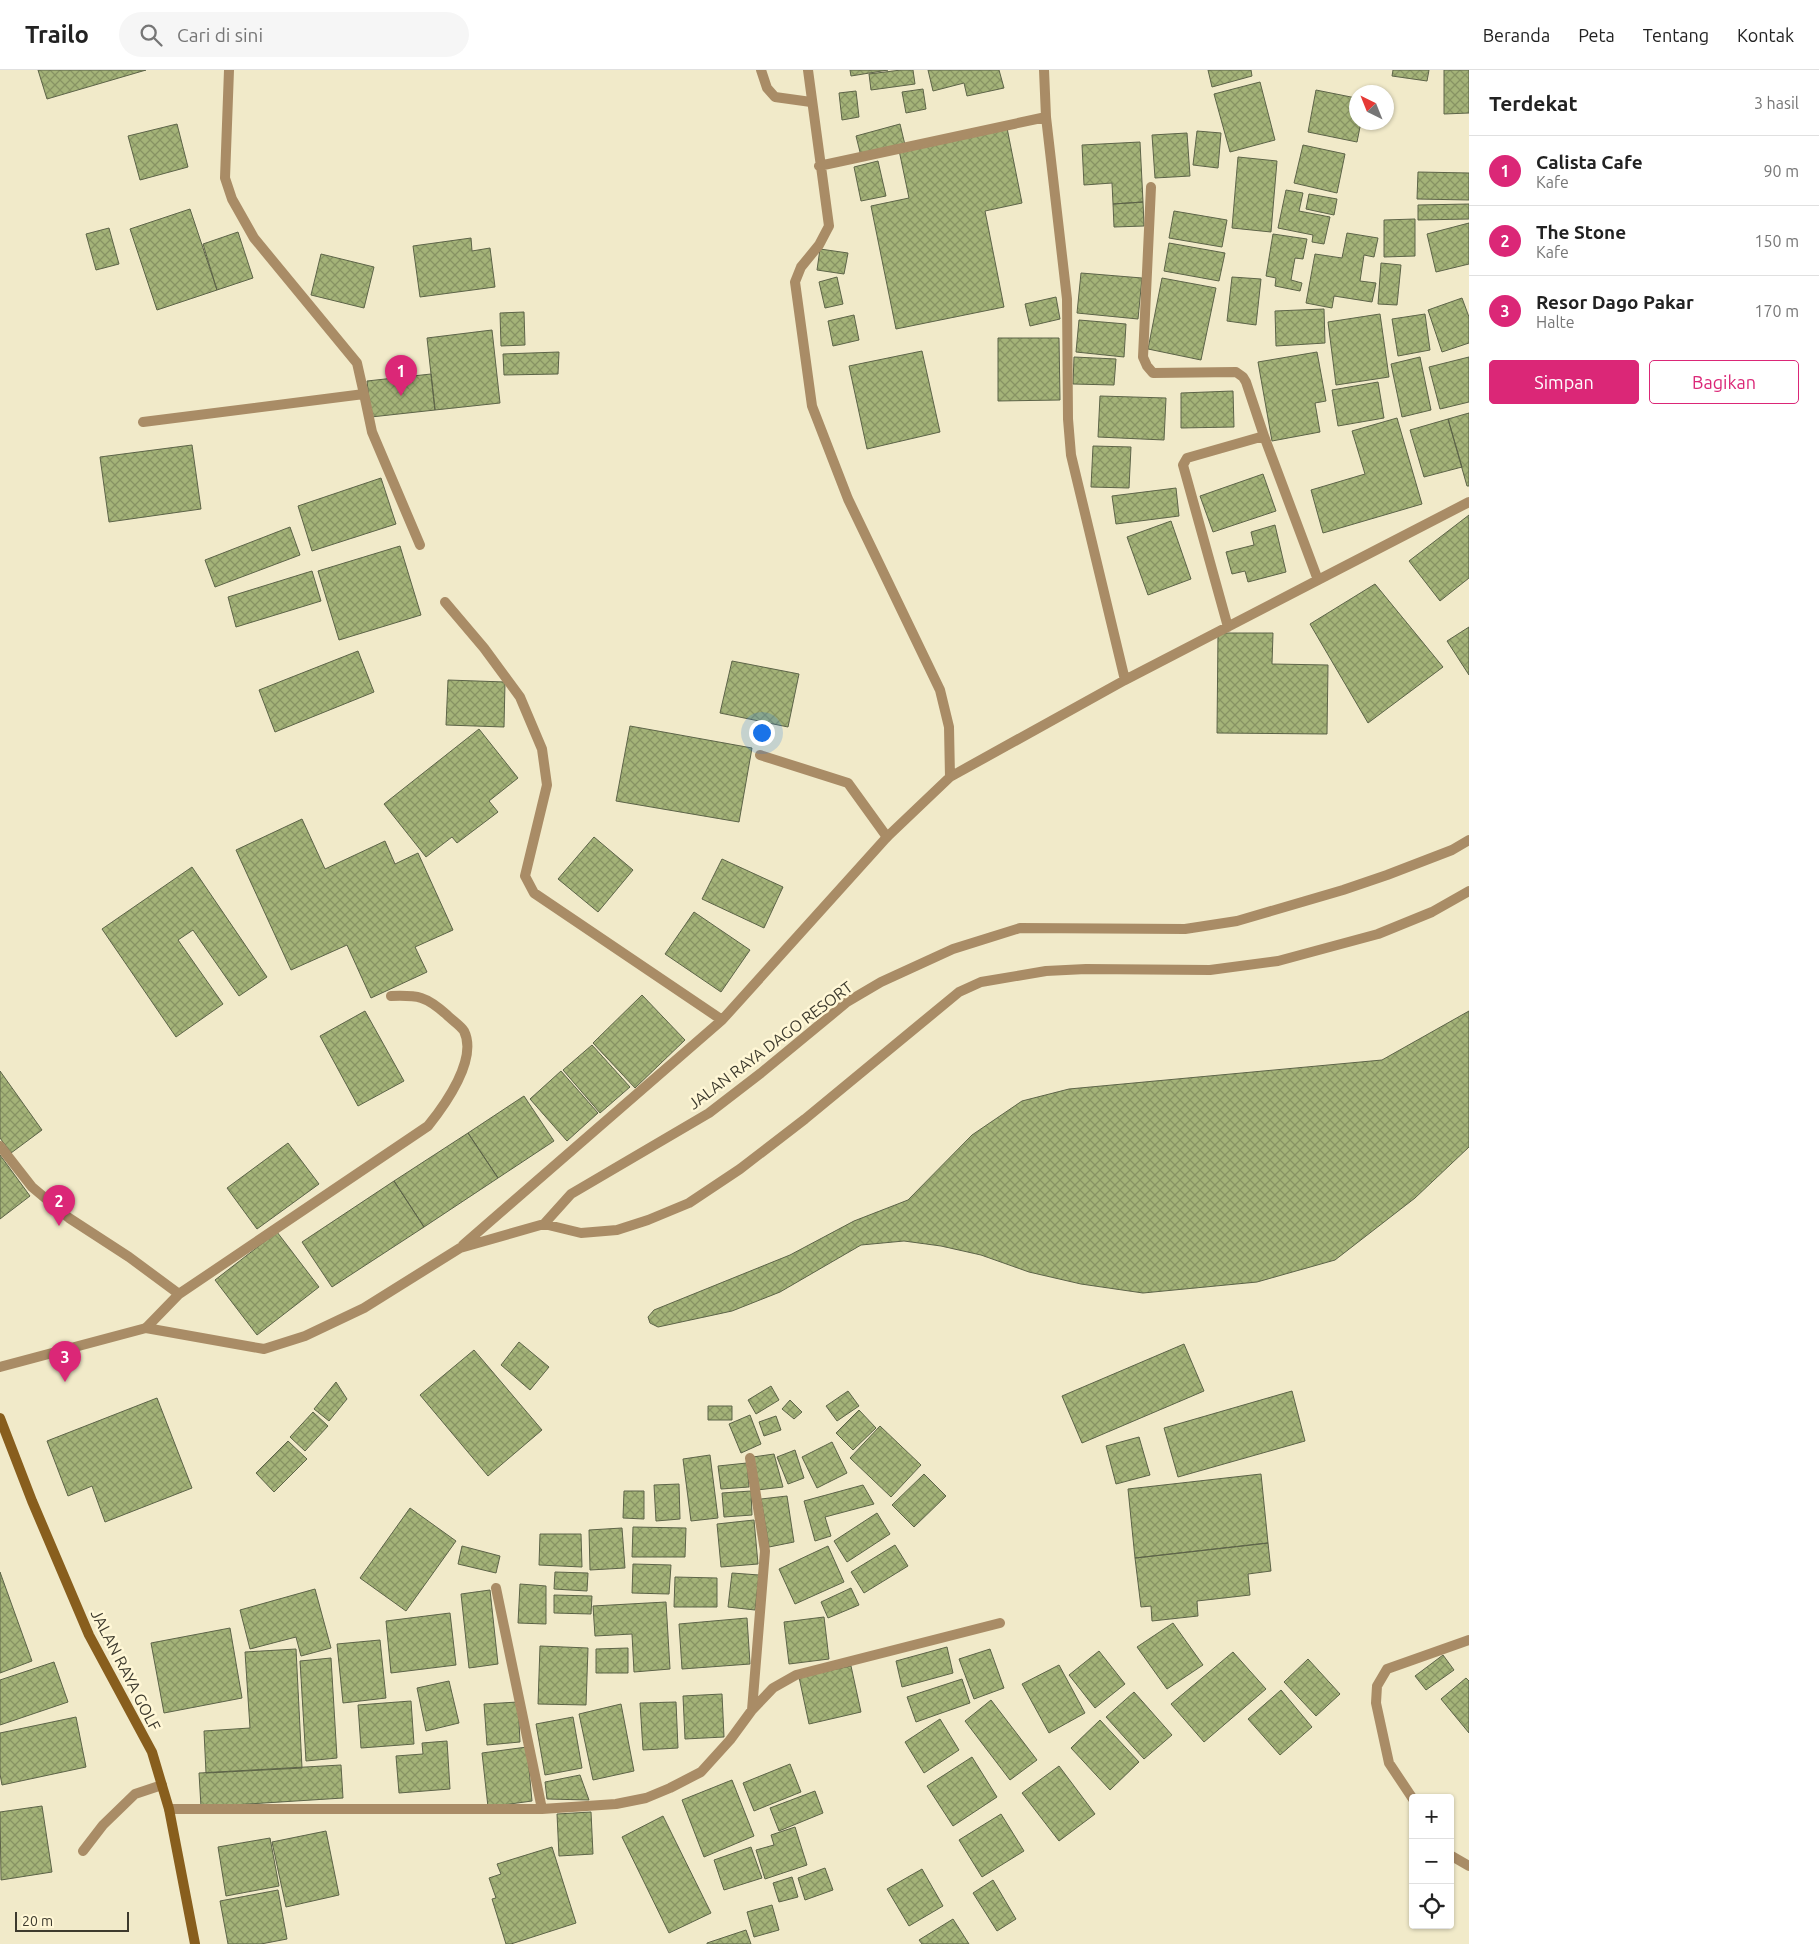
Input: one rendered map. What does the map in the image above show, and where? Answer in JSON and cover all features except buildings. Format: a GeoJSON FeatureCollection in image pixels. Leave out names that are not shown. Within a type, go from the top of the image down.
{"type":"FeatureCollection","features":[{"type":"Feature","properties":{"kind":"street"},"geometry":{"type":"LineString","coordinates":[[229,70],[225,178],[232,199],[254,238],[357,363],[375,439],[420,546]]}},
{"type":"Feature","properties":{"kind":"street"},"geometry":{"type":"LineString","coordinates":[[761,70],[768,88],[775,97],[812,102]]}},
{"type":"Feature","properties":{"kind":"street"},"geometry":{"type":"LineString","coordinates":[[808,70],[828,226],[819,245],[801,267],[796,282],[812,406],[848,499],[940,690],[950,727],[950,777]]}},
{"type":"Feature","properties":{"kind":"street"},"geometry":{"type":"LineString","coordinates":[[1044,70],[1046,117],[1068,299],[1068,419],[1071,455],[1126,680]]}},
{"type":"Feature","properties":{"kind":"street"},"geometry":{"type":"LineString","coordinates":[[820,166],[1046,117]]}},
{"type":"Feature","properties":{"kind":"street"},"geometry":{"type":"LineString","coordinates":[[1152,186],[1143,357],[1146,366],[1152,373],[1236,372],[1243,377],[1318,580]]}},
{"type":"Feature","properties":{"kind":"street"},"geometry":{"type":"LineString","coordinates":[[143,422],[364,394]]}},
{"type":"Feature","properties":{"kind":"street"},"geometry":{"type":"LineString","coordinates":[[1228,627],[1183,465],[1186,458],[1264,436]]}},
{"type":"Feature","properties":{"kind":"street"},"geometry":{"type":"LineString","coordinates":[[0,1367],[146,1328],[264,1349],[305,1336],[364,1308],[460,1248],[722,1020],[887,837],[950,777],[1126,680],[1469,502]]}},
{"type":"Feature","properties":{"kind":"street"},"geometry":{"type":"LineString","coordinates":[[446,602],[484,648],[520,697],[542,749],[547,785],[525,876],[534,893],[722,1020]]}},
{"type":"Feature","properties":{"kind":"street"},"geometry":{"type":"LineString","coordinates":[[760,755],[848,783],[887,837]]}},
{"type":"Feature","properties":{"kind":"street","name":"JALAN RAYA DAGO RESORT"},"geometry":{"type":"LineString","coordinates":[[544,1224],[571,1194],[709,1113],[847,1002],[881,982],[953,948],[1020,928],[1185,929],[1237,921],[1343,890],[1452,850],[1469,840]]}},
{"type":"Feature","properties":{"kind":"street"},"geometry":{"type":"LineString","coordinates":[[460,1248],[544,1224],[581,1233],[617,1230],[648,1220],[689,1202],[740,1169],[805,1119],[959,992],[981,982],[1046,971],[1086,969],[1210,970],[1278,961],[1378,934],[1432,912],[1469,891]]}},
{"type":"Feature","properties":{"kind":"street"},"geometry":{"type":"LineString","coordinates":[[146,1328],[179,1294],[428,1126],[449,1100],[461,1074],[467,1047],[464,1031],[435,1004],[417,996],[391,996]]}},
{"type":"Feature","properties":{"kind":"street"},"geometry":{"type":"LineString","coordinates":[[0,1146],[32,1187],[69,1218],[129,1257],[179,1294]]}},
{"type":"Feature","properties":{"kind":"street","name":"JALAN RAYA GOLF"},"geometry":{"type":"LineString","coordinates":[[0,1418],[32,1500],[89,1635],[152,1752],[169,1809],[195,1944]]}},
{"type":"Feature","properties":{"kind":"street"},"geometry":{"type":"LineString","coordinates":[[750,1458],[765,1551],[752,1710]]}},
{"type":"Feature","properties":{"kind":"street"},"geometry":{"type":"LineString","coordinates":[[496,1588],[542,1809]]}},
{"type":"Feature","properties":{"kind":"street"},"geometry":{"type":"LineString","coordinates":[[169,1809],[542,1809],[616,1804],[646,1798],[701,1772],[730,1740],[752,1710],[774,1688],[796,1675],[1000,1623]]}},
{"type":"Feature","properties":{"kind":"street"},"geometry":{"type":"LineString","coordinates":[[1410,1794],[1390,1763],[1376,1703],[1377,1686],[1387,1669],[1469,1640]]}},
{"type":"Feature","properties":{"kind":"street"},"geometry":{"type":"LineString","coordinates":[[83,1852],[103,1824],[135,1794],[162,1785]]}},
{"type":"Feature","properties":{"kind":"street"},"geometry":{"type":"LineString","coordinates":[[1454,1857],[1469,1866]]}},
{"type":"Feature","properties":{"kind":"place","name":"Calista Cafe"},"geometry":{"type":"Point","coordinates":[401,396]}},
{"type":"Feature","properties":{"kind":"place","name":"The Stone"},"geometry":{"type":"Point","coordinates":[59,1226]}},
{"type":"Feature","properties":{"kind":"place","name":"Resor Dago Pakar"},"geometry":{"type":"Point","coordinates":[65,1382]}}]}
